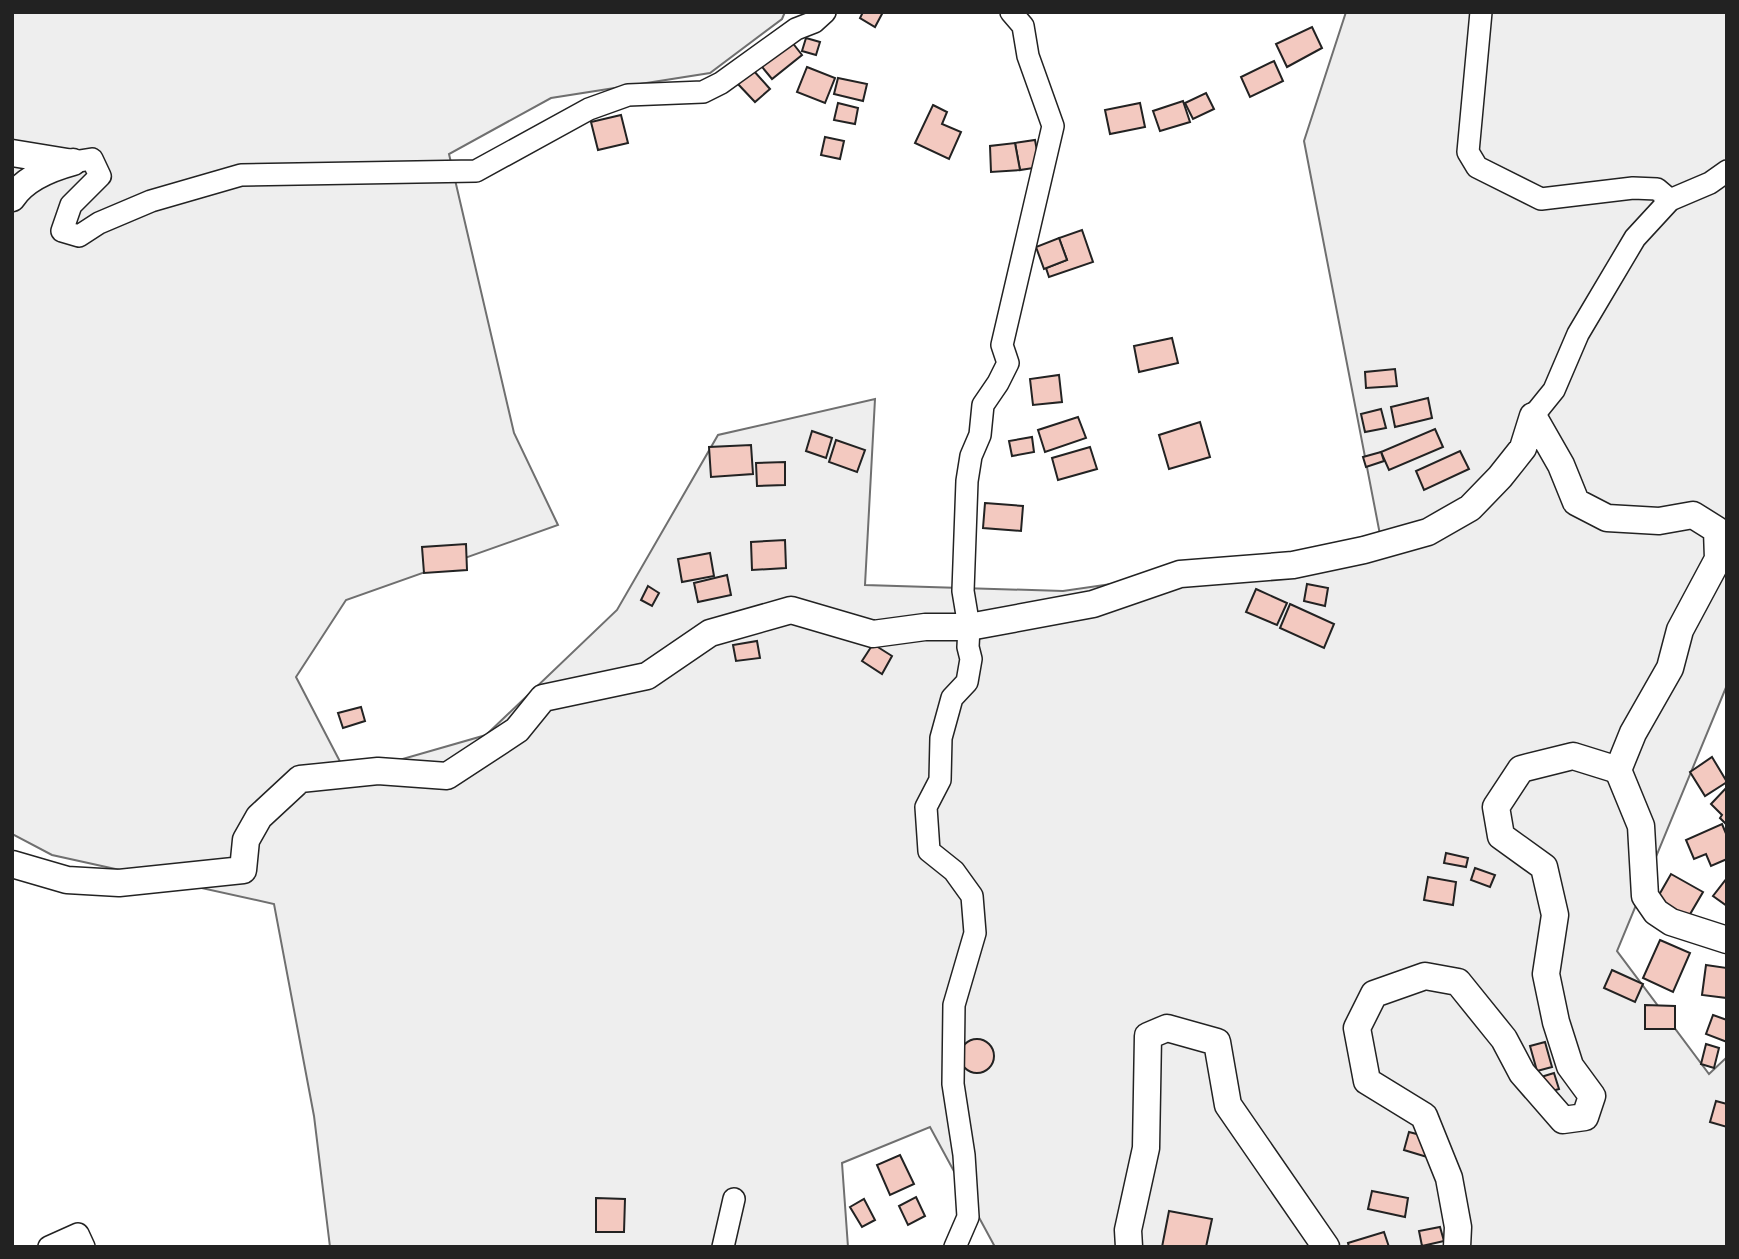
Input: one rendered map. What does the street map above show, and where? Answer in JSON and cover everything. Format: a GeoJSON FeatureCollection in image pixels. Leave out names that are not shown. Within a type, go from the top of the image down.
{"type":"FeatureCollection","features":[{"type":"Feature","properties":{"kind":"street"},"geometry":{"type":"LineString","coordinates":[[12,198],[26,184],[49,169],[92,159],[100,176],[71,205],[62,231],[79,236],[99,223],[150,201],[242,175],[476,171],[589,108],[628,95],[703,92],[721,83],[796,29],[814,22],[825,12]]}},
{"type":"Feature","properties":{"kind":"street"},"geometry":{"type":"LineString","coordinates":[[955,1247],[968,1217],[964,1156],[953,1084],[954,1005],[975,933],[972,896],[954,871],[929,851],[926,807],[940,780],[941,738],[952,698],[967,682],[971,659],[963,591],[971,456],[980,435],[983,405],[1009,363],[1002,345],[1053,126],[1028,56],[1023,26],[1010,12]]}},
{"type":"Feature","properties":{"kind":"street"},"geometry":{"type":"LineString","coordinates":[[1481,12],[1468,152],[1477,167],[1541,199],[1633,188],[1657,189],[1670,200]]}},
{"type":"Feature","properties":{"kind":"street"},"geometry":{"type":"LineString","coordinates":[[12,153],[73,162]]}},
{"type":"Feature","properties":{"kind":"street"},"geometry":{"type":"LineString","coordinates":[[12,863],[67,880],[119,883],[243,870],[246,840],[259,817],[300,779],[378,771],[447,776],[517,730],[543,698],[647,676],[710,633],[792,610],[873,634],[925,627],[969,627],[1093,604],[1180,574],[1293,565],[1364,550],[1428,532],[1470,508],[1523,448],[1533,416],[1554,390],[1578,334],[1635,238],[1670,200],[1710,183],[1727,171]]}},
{"type":"Feature","properties":{"kind":"street"},"geometry":{"type":"LineString","coordinates":[[1533,416],[1561,466],[1576,502],[1607,519],[1658,521],[1693,515],[1717,530],[1718,559],[1680,630],[1670,668],[1633,733],[1618,770],[1641,827],[1645,896],[1656,912],[1671,922],[1727,940]]}},
{"type":"Feature","properties":{"kind":"street"},"geometry":{"type":"LineString","coordinates":[[1457,1247],[1458,1227],[1449,1178],[1424,1116],[1367,1081],[1357,1028],[1374,994],[1425,976],[1458,982],[1504,1039],[1522,1073],[1563,1120],[1585,1116],[1592,1096],[1570,1066],[1556,1022],[1546,974],[1555,915],[1544,867],[1500,836],[1496,807],[1521,769],[1573,756],[1618,770]]}},
{"type":"Feature","properties":{"kind":"street"},"geometry":{"type":"LineString","coordinates":[[1129,1247],[1128,1230],[1146,1148],[1148,1037],[1167,1028],[1217,1042],[1228,1105],[1326,1247]]}},
{"type":"Feature","properties":{"kind":"street"},"geometry":{"type":"LineString","coordinates":[[723,1247],[734,1199]]}},
{"type":"Feature","properties":{"kind":"street"},"geometry":{"type":"LineString","coordinates":[[49,1247],[78,1234],[84,1247]]}},
{"type":"Feature","properties":{"kind":"shaded area"},"geometry":{"type":"Polygon","coordinates":[[[12,12],[785,12],[782,19],[710,73],[551,98],[449,154],[514,433],[558,525],[346,600],[296,677],[347,775],[486,735],[617,610],[718,435],[875,399],[865,585],[1063,591],[1382,545],[1304,141],[1346,12],[1727,12],[1727,685],[1617,951],[1709,1074],[1727,1057],[1727,1247],[995,1247],[930,1127],[842,1163],[848,1247],[330,1247],[314,1116],[274,904],[52,855],[12,834],[12,12]]]}},
{"type":"Feature","properties":{"kind":"building"},"geometry":{"type":"Polygon","coordinates":[[[863,12],[883,12],[875,27],[860,18],[863,12]]]}},
{"type":"Feature","properties":{"kind":"building"},"geometry":{"type":"Polygon","coordinates":[[[1312,27],[1322,48],[1287,67],[1276,44],[1312,27]]]}},
{"type":"Feature","properties":{"kind":"building"},"geometry":{"type":"Polygon","coordinates":[[[788,37],[802,55],[772,79],[758,62],[788,37]]]}},
{"type":"Feature","properties":{"kind":"building"},"geometry":{"type":"Polygon","coordinates":[[[806,38],[820,42],[816,55],[802,51],[806,38]]]}},
{"type":"Feature","properties":{"kind":"building"},"geometry":{"type":"Polygon","coordinates":[[[1274,61],[1283,81],[1250,97],[1241,77],[1274,61]]]}},
{"type":"Feature","properties":{"kind":"building"},"geometry":{"type":"Polygon","coordinates":[[[807,67],[835,78],[825,103],[797,92],[807,67]]]}},
{"type":"Feature","properties":{"kind":"building"},"geometry":{"type":"Polygon","coordinates":[[[753,70],[770,89],[755,102],[737,83],[753,70]]]}},
{"type":"Feature","properties":{"kind":"building"},"geometry":{"type":"Polygon","coordinates":[[[838,78],[867,84],[863,101],[834,94],[838,78]]]}},
{"type":"Feature","properties":{"kind":"building"},"geometry":{"type":"Polygon","coordinates":[[[1206,93],[1214,109],[1193,119],[1185,103],[1206,93]]]}},
{"type":"Feature","properties":{"kind":"building"},"geometry":{"type":"Polygon","coordinates":[[[1183,101],[1190,122],[1160,131],[1153,111],[1183,101]]]}},
{"type":"Feature","properties":{"kind":"building"},"geometry":{"type":"Polygon","coordinates":[[[838,103],[858,108],[855,124],[834,120],[838,103]]]}},
{"type":"Feature","properties":{"kind":"building"},"geometry":{"type":"Polygon","coordinates":[[[1140,103],[1145,127],[1110,134],[1105,110],[1140,103]]]}},
{"type":"Feature","properties":{"kind":"building"},"geometry":{"type":"Polygon","coordinates":[[[933,105],[947,112],[942,124],[961,132],[949,159],[915,143],[933,105]]]}},
{"type":"Feature","properties":{"kind":"building"},"geometry":{"type":"Polygon","coordinates":[[[621,115],[628,143],[598,150],[591,122],[621,115]]]}},
{"type":"Feature","properties":{"kind":"building"},"geometry":{"type":"Polygon","coordinates":[[[825,137],[844,141],[840,159],[821,155],[825,137]]]}},
{"type":"Feature","properties":{"kind":"building"},"geometry":{"type":"Polygon","coordinates":[[[1035,140],[1040,167],[1020,170],[1015,143],[1035,140]]]}},
{"type":"Feature","properties":{"kind":"building"},"geometry":{"type":"Polygon","coordinates":[[[1015,143],[1020,170],[991,172],[990,146],[1015,143]]]}},
{"type":"Feature","properties":{"kind":"building"},"geometry":{"type":"Polygon","coordinates":[[[1082,230],[1093,262],[1049,277],[1046,268],[1067,260],[1059,238],[1082,230]]]}},
{"type":"Feature","properties":{"kind":"building"},"geometry":{"type":"Polygon","coordinates":[[[1059,238],[1067,260],[1044,269],[1036,247],[1059,238]]]}},
{"type":"Feature","properties":{"kind":"building"},"geometry":{"type":"Polygon","coordinates":[[[1172,338],[1178,363],[1139,372],[1134,346],[1172,338]]]}},
{"type":"Feature","properties":{"kind":"building"},"geometry":{"type":"Polygon","coordinates":[[[1395,369],[1397,386],[1366,388],[1365,372],[1395,369]]]}},
{"type":"Feature","properties":{"kind":"building"},"geometry":{"type":"Polygon","coordinates":[[[1059,375],[1062,402],[1033,405],[1030,379],[1059,375]]]}},
{"type":"Feature","properties":{"kind":"building"},"geometry":{"type":"Polygon","coordinates":[[[1428,398],[1432,418],[1395,427],[1391,407],[1428,398]]]}},
{"type":"Feature","properties":{"kind":"building"},"geometry":{"type":"Polygon","coordinates":[[[1381,409],[1386,428],[1365,432],[1361,414],[1381,409]]]}},
{"type":"Feature","properties":{"kind":"building"},"geometry":{"type":"Polygon","coordinates":[[[1078,417],[1086,438],[1045,452],[1038,430],[1078,417]]]}},
{"type":"Feature","properties":{"kind":"building"},"geometry":{"type":"Polygon","coordinates":[[[1200,422],[1210,457],[1169,469],[1159,435],[1200,422]]]}},
{"type":"Feature","properties":{"kind":"building"},"geometry":{"type":"Polygon","coordinates":[[[1435,429],[1443,447],[1389,470],[1381,452],[1435,429]]]}},
{"type":"Feature","properties":{"kind":"building"},"geometry":{"type":"Polygon","coordinates":[[[812,431],[832,438],[826,458],[806,451],[812,431]]]}},
{"type":"Feature","properties":{"kind":"building"},"geometry":{"type":"Polygon","coordinates":[[[1032,437],[1034,452],[1012,456],[1009,441],[1032,437]]]}},
{"type":"Feature","properties":{"kind":"building"},"geometry":{"type":"Polygon","coordinates":[[[836,440],[865,450],[857,472],[829,462],[836,440]]]}},
{"type":"Feature","properties":{"kind":"building"},"geometry":{"type":"Polygon","coordinates":[[[751,445],[753,474],[711,477],[709,447],[751,445]]]}},
{"type":"Feature","properties":{"kind":"building"},"geometry":{"type":"Polygon","coordinates":[[[1090,447],[1097,469],[1058,480],[1052,458],[1090,447]]]}},
{"type":"Feature","properties":{"kind":"building"},"geometry":{"type":"Polygon","coordinates":[[[1460,451],[1469,469],[1424,490],[1416,471],[1460,451]]]}},
{"type":"Feature","properties":{"kind":"building"},"geometry":{"type":"Polygon","coordinates":[[[1381,452],[1384,461],[1366,467],[1363,457],[1381,452]]]}},
{"type":"Feature","properties":{"kind":"building"},"geometry":{"type":"Polygon","coordinates":[[[785,462],[785,485],[757,486],[756,463],[785,462]]]}},
{"type":"Feature","properties":{"kind":"building"},"geometry":{"type":"Polygon","coordinates":[[[985,503],[1023,506],[1021,531],[983,528],[985,503]]]}},
{"type":"Feature","properties":{"kind":"building"},"geometry":{"type":"Polygon","coordinates":[[[785,540],[786,568],[752,570],[751,542],[785,540]]]}},
{"type":"Feature","properties":{"kind":"building"},"geometry":{"type":"Polygon","coordinates":[[[466,544],[467,570],[424,573],[422,547],[466,544]]]}},
{"type":"Feature","properties":{"kind":"building"},"geometry":{"type":"Polygon","coordinates":[[[710,553],[714,576],[682,582],[678,559],[710,553]]]}},
{"type":"Feature","properties":{"kind":"building"},"geometry":{"type":"Polygon","coordinates":[[[727,575],[731,595],[698,602],[694,583],[727,575]]]}},
{"type":"Feature","properties":{"kind":"building"},"geometry":{"type":"Polygon","coordinates":[[[1307,584],[1328,588],[1325,606],[1304,601],[1307,584]]]}},
{"type":"Feature","properties":{"kind":"building"},"geometry":{"type":"Polygon","coordinates":[[[648,586],[659,593],[652,606],[641,600],[648,586]]]}},
{"type":"Feature","properties":{"kind":"building"},"geometry":{"type":"Polygon","coordinates":[[[1256,589],[1287,603],[1277,625],[1246,612],[1256,589]]]}},
{"type":"Feature","properties":{"kind":"building"},"geometry":{"type":"Polygon","coordinates":[[[1290,604],[1334,624],[1324,648],[1280,628],[1290,604]]]}},
{"type":"Feature","properties":{"kind":"building"},"geometry":{"type":"Polygon","coordinates":[[[757,641],[760,658],[736,661],[733,645],[757,641]]]}},
{"type":"Feature","properties":{"kind":"building"},"geometry":{"type":"Polygon","coordinates":[[[873,644],[892,656],[882,674],[862,661],[873,644]]]}},
{"type":"Feature","properties":{"kind":"building"},"geometry":{"type":"Polygon","coordinates":[[[361,707],[365,721],[343,728],[338,713],[361,707]]]}},
{"type":"Feature","properties":{"kind":"building"},"geometry":{"type":"Polygon","coordinates":[[[1712,757],[1727,782],[1705,796],[1690,772],[1712,757]]]}},
{"type":"Feature","properties":{"kind":"building"},"geometry":{"type":"Polygon","coordinates":[[[1727,787],[1727,825],[1711,804],[1727,787]]]}},
{"type":"Feature","properties":{"kind":"building"},"geometry":{"type":"Polygon","coordinates":[[[1722,824],[1727,836],[1727,859],[1711,866],[1706,854],[1694,859],[1686,840],[1722,824]]]}},
{"type":"Feature","properties":{"kind":"building"},"geometry":{"type":"Polygon","coordinates":[[[1446,853],[1468,858],[1466,867],[1444,863],[1446,853]]]}},
{"type":"Feature","properties":{"kind":"building"},"geometry":{"type":"Polygon","coordinates":[[[1475,868],[1495,875],[1490,887],[1471,880],[1475,868]]]}},
{"type":"Feature","properties":{"kind":"building"},"geometry":{"type":"Polygon","coordinates":[[[1671,874],[1703,892],[1686,921],[1655,902],[1671,874]]]}},
{"type":"Feature","properties":{"kind":"building"},"geometry":{"type":"Polygon","coordinates":[[[1428,877],[1456,882],[1453,905],[1424,900],[1428,877]]]}},
{"type":"Feature","properties":{"kind":"building"},"geometry":{"type":"Polygon","coordinates":[[[1727,878],[1727,906],[1713,896],[1727,878]]]}},
{"type":"Feature","properties":{"kind":"building"},"geometry":{"type":"Polygon","coordinates":[[[1660,940],[1690,953],[1673,992],[1643,978],[1660,940]]]}},
{"type":"Feature","properties":{"kind":"building"},"geometry":{"type":"Polygon","coordinates":[[[1706,965],[1727,968],[1727,998],[1702,995],[1706,965]]]}},
{"type":"Feature","properties":{"kind":"building"},"geometry":{"type":"Polygon","coordinates":[[[1612,970],[1643,984],[1635,1002],[1604,988],[1612,970]]]}},
{"type":"Feature","properties":{"kind":"building"},"geometry":{"type":"Polygon","coordinates":[[[1645,1005],[1675,1006],[1675,1029],[1645,1029],[1645,1005]]]}},
{"type":"Feature","properties":{"kind":"building"},"geometry":{"type":"Polygon","coordinates":[[[1713,1015],[1727,1020],[1727,1042],[1706,1034],[1713,1015]]]}},
{"type":"Feature","properties":{"kind":"building"},"geometry":{"type":"Polygon","coordinates":[[[977,1039],[989,1044],[994,1056],[989,1068],[977,1073],[965,1068],[960,1056],[965,1044],[977,1039]]]}},
{"type":"Feature","properties":{"kind":"building"},"geometry":{"type":"Polygon","coordinates":[[[1545,1042],[1552,1067],[1537,1071],[1530,1046],[1545,1042]]]}},
{"type":"Feature","properties":{"kind":"building"},"geometry":{"type":"Polygon","coordinates":[[[1706,1044],[1719,1048],[1714,1068],[1701,1064],[1706,1044]]]}},
{"type":"Feature","properties":{"kind":"building"},"geometry":{"type":"Polygon","coordinates":[[[1554,1073],[1559,1089],[1545,1093],[1541,1077],[1554,1073]]]}},
{"type":"Feature","properties":{"kind":"building"},"geometry":{"type":"Polygon","coordinates":[[[1716,1101],[1727,1104],[1727,1127],[1710,1122],[1716,1101]]]}},
{"type":"Feature","properties":{"kind":"building"},"geometry":{"type":"Polygon","coordinates":[[[1409,1132],[1432,1138],[1427,1157],[1404,1150],[1409,1132]]]}},
{"type":"Feature","properties":{"kind":"building"},"geometry":{"type":"Polygon","coordinates":[[[900,1155],[914,1184],[890,1195],[877,1165],[900,1155]]]}},
{"type":"Feature","properties":{"kind":"building"},"geometry":{"type":"Polygon","coordinates":[[[1372,1191],[1408,1198],[1405,1217],[1368,1209],[1372,1191]]]}},
{"type":"Feature","properties":{"kind":"building"},"geometry":{"type":"Polygon","coordinates":[[[916,1197],[925,1216],[908,1225],[899,1206],[916,1197]]]}},
{"type":"Feature","properties":{"kind":"building"},"geometry":{"type":"Polygon","coordinates":[[[596,1198],[625,1199],[624,1232],[596,1232],[596,1198]]]}},
{"type":"Feature","properties":{"kind":"building"},"geometry":{"type":"Polygon","coordinates":[[[864,1199],[875,1220],[862,1227],[850,1207],[864,1199]]]}},
{"type":"Feature","properties":{"kind":"building"},"geometry":{"type":"Polygon","coordinates":[[[1169,1211],[1212,1219],[1206,1247],[1162,1247],[1169,1211]]]}},
{"type":"Feature","properties":{"kind":"building"},"geometry":{"type":"Polygon","coordinates":[[[1440,1227],[1444,1241],[1422,1246],[1419,1231],[1440,1227]]]}},
{"type":"Feature","properties":{"kind":"building"},"geometry":{"type":"Polygon","coordinates":[[[1384,1232],[1389,1247],[1349,1247],[1348,1243],[1384,1232]]]}}]}
